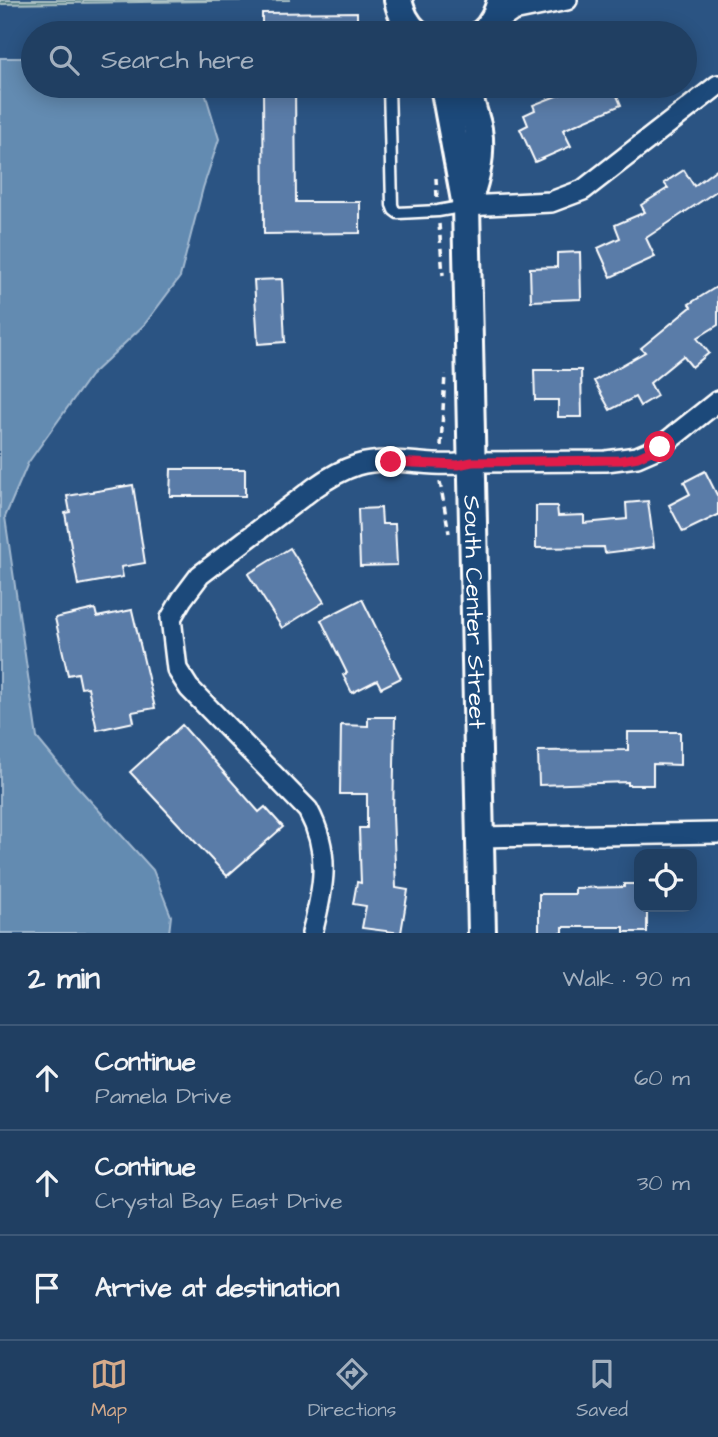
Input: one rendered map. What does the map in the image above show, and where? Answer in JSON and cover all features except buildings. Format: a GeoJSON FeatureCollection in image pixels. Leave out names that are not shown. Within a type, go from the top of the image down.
{"type":"FeatureCollection","features":[{"type":"Feature","properties":{"kind":"main road"},"geometry":{"type":"LineString","coordinates":[[398,0],[406,21]]}},
{"type":"Feature","properties":{"kind":"main road"},"geometry":{"type":"LineString","coordinates":[[492,21],[501,0]]}},
{"type":"Feature","properties":{"kind":"main road","name":"South Center Street"},"geometry":{"type":"LineString","coordinates":[[446,98],[466,206],[482,933]]}},
{"type":"Feature","properties":{"kind":"main road","name":"South Center Street"},"geometry":{"type":"LineString","coordinates":[[466,206],[479,168],[478,130],[468,98]]}},
{"type":"Feature","properties":{"kind":"street"},"geometry":{"type":"LineString","coordinates":[[500,21],[513,12],[567,0]]}},
{"type":"Feature","properties":{"kind":"street"},"geometry":{"type":"LineString","coordinates":[[466,206],[551,202],[583,190],[718,85]]}},
{"type":"Feature","properties":{"kind":"street"},"geometry":{"type":"LineString","coordinates":[[312,933],[323,882],[323,853],[319,830],[308,810],[189,688],[177,669],[171,618],[200,575],[333,474],[360,464],[391,462],[458,465],[472,462],[606,461],[638,457],[660,447],[718,401]]}},
{"type":"Feature","properties":{"kind":"street"},"geometry":{"type":"LineString","coordinates":[[480,837],[718,833]]}},
{"type":"Feature","properties":{"kind":"lane"},"geometry":{"type":"LineString","coordinates":[[389,98],[394,210],[398,213],[438,211],[466,206]]}},
{"type":"Feature","properties":{"kind":"green space"},"geometry":{"type":"Polygon","coordinates":[[[0,0],[290,0],[0,4],[0,0]]]}},
{"type":"Feature","properties":{"kind":"water"},"geometry":{"type":"Polygon","coordinates":[[[0,58],[21,58],[21,98],[207,98],[219,139],[180,277],[144,325],[90,376],[28,463],[5,517],[37,738],[153,870],[171,916],[169,933],[0,933],[0,58]]]}},
{"type":"Feature","properties":{"kind":"route"},"geometry":{"type":"LineString","coordinates":[[391,462],[458,465],[472,462],[606,461],[638,457],[660,447]]}}]}
